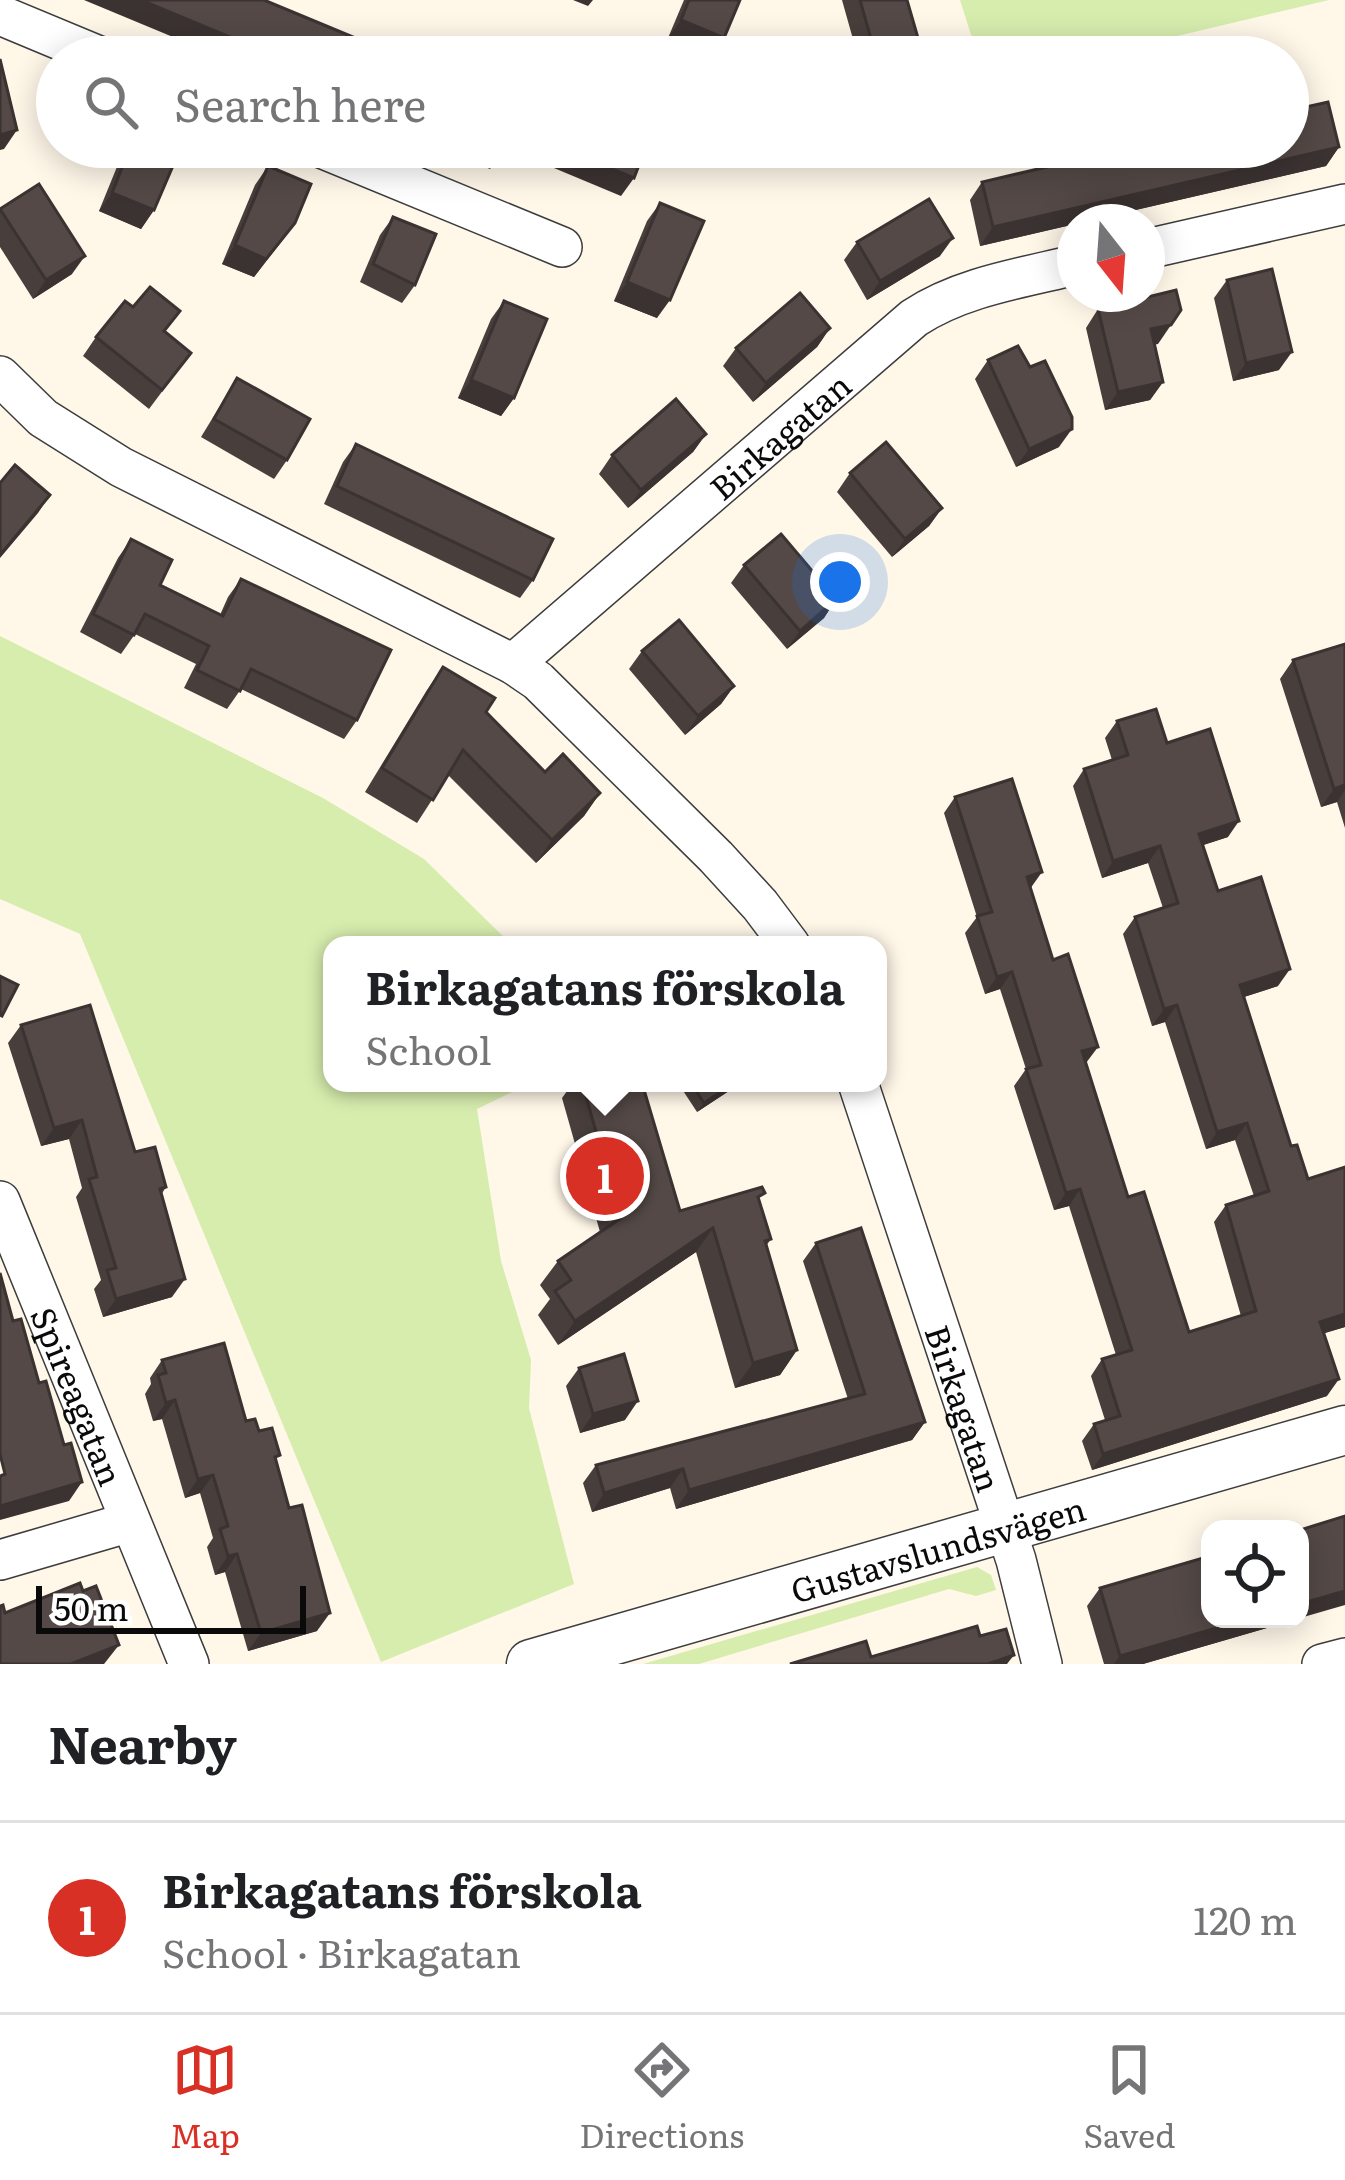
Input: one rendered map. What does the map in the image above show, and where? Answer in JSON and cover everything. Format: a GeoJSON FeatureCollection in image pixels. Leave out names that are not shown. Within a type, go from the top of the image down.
{"type":"FeatureCollection","features":[{"type":"Feature","properties":{"kind":"street"},"geometry":{"type":"LineString","coordinates":[[0,15],[50,36]]}},
{"type":"Feature","properties":{"kind":"street"},"geometry":{"type":"LineString","coordinates":[[370,168],[562,247]]}},
{"type":"Feature","properties":{"kind":"street"},"geometry":{"type":"LineString","coordinates":[[1165,245],[1345,204]]}},
{"type":"Feature","properties":{"kind":"street","name":"Birkagatan"},"geometry":{"type":"LineString","coordinates":[[513,664],[914,318],[938,304],[996,284],[1057,270]]}},
{"type":"Feature","properties":{"kind":"street"},"geometry":{"type":"LineString","coordinates":[[0,376],[43,418],[121,467],[513,664],[556,696],[760,905],[783,936]]}},
{"type":"Feature","properties":{"kind":"street","name":"Birkagatan"},"geometry":{"type":"LineString","coordinates":[[861,1092],[1006,1528],[1042,1664]]}},
{"type":"Feature","properties":{"kind":"street","name":"Spireagatan"},"geometry":{"type":"LineString","coordinates":[[0,1201],[189,1664]]}},
{"type":"Feature","properties":{"kind":"street","name":"Gustavslundsvägen"},"geometry":{"type":"LineString","coordinates":[[531,1664],[1345,1430]]}},
{"type":"Feature","properties":{"kind":"street","name":"Spireagatan"},"geometry":{"type":"LineString","coordinates":[[0,1559],[130,1522]]}},
{"type":"Feature","properties":{"kind":"street"},"geometry":{"type":"LineString","coordinates":[[1322,1664],[1345,1658]]}},
{"type":"Feature","properties":{"kind":"green space"},"geometry":{"type":"Polygon","coordinates":[[[960,0],[1329,0],[1177,36],[971,36],[960,0]]]}},
{"type":"Feature","properties":{"kind":"green space"},"geometry":{"type":"Polygon","coordinates":[[[0,636],[323,798],[424,859],[503,936],[323,936],[323,1092],[512,1092],[477,1109],[501,1261],[531,1360],[529,1408],[574,1584],[381,1662],[80,934],[0,899],[0,636]]]}},
{"type":"Feature","properties":{"kind":"green space"},"geometry":{"type":"Polygon","coordinates":[[[977,1567],[991,1575],[996,1590],[976,1596],[949,1589],[699,1664],[643,1664],[977,1567]]]}},
{"type":"Feature","properties":{"kind":"building"},"geometry":{"type":"Polygon","coordinates":[[[141,0],[264,0],[351,36],[228,36],[141,0]]]}},
{"type":"Feature","properties":{"kind":"building"},"geometry":{"type":"Polygon","coordinates":[[[689,0],[740,0],[725,36],[681,20],[689,0]]]}},
{"type":"Feature","properties":{"kind":"building"},"geometry":{"type":"Polygon","coordinates":[[[860,0],[907,0],[917,36],[870,36],[860,0]]]}},
{"type":"Feature","properties":{"kind":"building"},"geometry":{"type":"Polygon","coordinates":[[[0,59],[17,130],[0,135],[0,59]]]}},
{"type":"Feature","properties":{"kind":"building"},"geometry":{"type":"Polygon","coordinates":[[[1328,102],[1339,147],[1309,154],[1309,106],[1328,102]]]}},
{"type":"Feature","properties":{"kind":"building"},"geometry":{"type":"Polygon","coordinates":[[[122,168],[172,168],[154,210],[112,193],[122,168]]]}},
{"type":"Feature","properties":{"kind":"building"},"geometry":{"type":"Polygon","coordinates":[[[267,168],[311,184],[295,223],[266,259],[235,245],[267,168]]]}},
{"type":"Feature","properties":{"kind":"building"},"geometry":{"type":"Polygon","coordinates":[[[610,168],[638,168],[634,178],[610,168]]]}},
{"type":"Feature","properties":{"kind":"building"},"geometry":{"type":"Polygon","coordinates":[[[1042,168],[1248,168],[1092,204],[1057,204],[1057,212],[993,227],[982,182],[1042,168]]]}},
{"type":"Feature","properties":{"kind":"building"},"geometry":{"type":"Polygon","coordinates":[[[39,184],[85,256],[46,280],[0,209],[39,184]]]}},
{"type":"Feature","properties":{"kind":"building"},"geometry":{"type":"Polygon","coordinates":[[[929,199],[953,238],[880,281],[857,242],[929,199]]]}},
{"type":"Feature","properties":{"kind":"building"},"geometry":{"type":"Polygon","coordinates":[[[660,203],[704,221],[670,300],[627,282],[660,203]]]}},
{"type":"Feature","properties":{"kind":"building"},"geometry":{"type":"Polygon","coordinates":[[[393,217],[436,234],[415,285],[373,264],[393,217]]]}},
{"type":"Feature","properties":{"kind":"building"},"geometry":{"type":"Polygon","coordinates":[[[1272,269],[1292,352],[1246,363],[1227,280],[1272,269]]]}},
{"type":"Feature","properties":{"kind":"building"},"geometry":{"type":"Polygon","coordinates":[[[150,287],[180,311],[164,331],[191,353],[162,390],[96,337],[125,301],[133,307],[150,287]]]}},
{"type":"Feature","properties":{"kind":"building"},"geometry":{"type":"Polygon","coordinates":[[[1176,290],[1181,310],[1171,325],[1151,329],[1163,382],[1118,392],[1099,312],[1165,312],[1165,293],[1176,290]]]}},
{"type":"Feature","properties":{"kind":"building"},"geometry":{"type":"Polygon","coordinates":[[[800,293],[830,328],[766,383],[736,348],[800,293]]]}},
{"type":"Feature","properties":{"kind":"building"},"geometry":{"type":"Polygon","coordinates":[[[504,301],[547,319],[514,398],[471,380],[504,301]]]}},
{"type":"Feature","properties":{"kind":"building"},"geometry":{"type":"Polygon","coordinates":[[[1018,346],[1030,367],[1045,361],[1072,417],[1072,429],[1029,449],[988,360],[1018,346]]]}},
{"type":"Feature","properties":{"kind":"building"},"geometry":{"type":"Polygon","coordinates":[[[237,378],[310,419],[287,460],[214,419],[237,378]]]}},
{"type":"Feature","properties":{"kind":"building"},"geometry":{"type":"Polygon","coordinates":[[[676,399],[706,434],[641,490],[612,455],[676,399]]]}},
{"type":"Feature","properties":{"kind":"building"},"geometry":{"type":"Polygon","coordinates":[[[886,442],[942,508],[905,539],[850,473],[886,442]]]}},
{"type":"Feature","properties":{"kind":"building"},"geometry":{"type":"Polygon","coordinates":[[[356,444],[553,539],[533,580],[337,486],[356,444]]]}},
{"type":"Feature","properties":{"kind":"building"},"geometry":{"type":"Polygon","coordinates":[[[15,465],[50,495],[0,555],[0,483],[15,465]]]}},
{"type":"Feature","properties":{"kind":"building"},"geometry":{"type":"Polygon","coordinates":[[[781,534],[836,599],[800,631],[744,565],[781,534]]]}},
{"type":"Feature","properties":{"kind":"building"},"geometry":{"type":"Polygon","coordinates":[[[131,539],[172,560],[160,585],[223,616],[241,579],[391,650],[357,720],[251,669],[240,691],[197,670],[209,646],[145,614],[134,635],[93,614],[131,539]]]}},
{"type":"Feature","properties":{"kind":"building"},"geometry":{"type":"Polygon","coordinates":[[[679,620],[734,686],[698,716],[642,651],[679,620]]]}},
{"type":"Feature","properties":{"kind":"building"},"geometry":{"type":"Polygon","coordinates":[[[1345,644],[1345,785],[1334,789],[1293,660],[1345,644]]]}},
{"type":"Feature","properties":{"kind":"building"},"geometry":{"type":"Polygon","coordinates":[[[443,667],[495,698],[486,712],[545,772],[563,754],[600,793],[552,840],[463,750],[433,800],[382,768],[443,667]]]}},
{"type":"Feature","properties":{"kind":"building"},"geometry":{"type":"Polygon","coordinates":[[[1156,709],[1167,743],[1210,729],[1239,821],[1199,834],[1218,891],[1261,877],[1290,969],[1240,985],[1291,1146],[1297,1145],[1308,1179],[1345,1167],[1345,1314],[1320,1322],[1339,1379],[1103,1454],[1094,1424],[1120,1416],[1102,1359],[1132,1350],[1080,1189],[1066,1193],[1026,1069],[1041,1065],[1012,972],[997,977],[977,916],[992,912],[955,797],[1012,779],[1042,872],[1027,877],[1053,960],[1068,954],[1098,1047],[1082,1051],[1128,1197],[1144,1192],[1189,1332],[1256,1311],[1226,1205],[1269,1191],[1247,1123],[1217,1132],[1177,1005],[1164,1009],[1135,917],[1178,903],[1160,846],[1113,861],[1084,769],[1128,755],[1117,721],[1156,709]]]}},
{"type":"Feature","properties":{"kind":"building"},"geometry":{"type":"Polygon","coordinates":[[[0,976],[18,985],[2,1016],[0,1015],[0,976]]]}},
{"type":"Feature","properties":{"kind":"building"},"geometry":{"type":"Polygon","coordinates":[[[90,1005],[135,1152],[155,1147],[166,1187],[160,1189],[185,1279],[116,1299],[107,1270],[116,1268],[89,1179],[97,1177],[82,1120],[54,1128],[21,1025],[90,1005]]]}},
{"type":"Feature","properties":{"kind":"building"},"geometry":{"type":"Polygon","coordinates":[[[585,1092],[645,1092],[680,1211],[762,1187],[765,1193],[758,1197],[771,1239],[765,1241],[797,1350],[753,1363],[713,1228],[575,1321],[555,1291],[571,1280],[558,1261],[621,1218],[585,1092]]]}},
{"type":"Feature","properties":{"kind":"building"},"geometry":{"type":"Polygon","coordinates":[[[697,1092],[720,1092],[704,1103],[697,1092]]]}},
{"type":"Feature","properties":{"kind":"building"},"geometry":{"type":"Polygon","coordinates":[[[861,1228],[925,1422],[689,1490],[683,1469],[604,1493],[596,1465],[865,1394],[816,1243],[861,1228]]]}},
{"type":"Feature","properties":{"kind":"building"},"geometry":{"type":"Polygon","coordinates":[[[0,1273],[13,1321],[21,1319],[39,1383],[46,1381],[64,1445],[71,1443],[82,1482],[0,1506],[0,1476],[5,1474],[0,1454],[0,1273]]]}},
{"type":"Feature","properties":{"kind":"building"},"geometry":{"type":"Polygon","coordinates":[[[224,1343],[246,1421],[255,1419],[259,1431],[272,1428],[289,1508],[302,1505],[330,1613],[261,1633],[237,1554],[228,1556],[220,1529],[228,1526],[213,1475],[198,1479],[175,1400],[166,1403],[158,1375],[166,1373],[162,1360],[224,1343]]]}},
{"type":"Feature","properties":{"kind":"building"},"geometry":{"type":"Polygon","coordinates":[[[624,1354],[638,1401],[593,1414],[579,1368],[624,1354]]]}},
{"type":"Feature","properties":{"kind":"building"},"geometry":{"type":"Polygon","coordinates":[[[1345,1516],[1345,1591],[1309,1601],[1309,1527],[1345,1516]]]}},
{"type":"Feature","properties":{"kind":"building"},"geometry":{"type":"Polygon","coordinates":[[[1201,1559],[1201,1628],[1217,1628],[1120,1656],[1100,1588],[1201,1559]]]}},
{"type":"Feature","properties":{"kind":"building"},"geometry":{"type":"Polygon","coordinates":[[[80,1583],[83,1591],[96,1586],[119,1645],[71,1664],[0,1664],[0,1606],[5,1613],[80,1583]]]}},
{"type":"Feature","properties":{"kind":"building"},"geometry":{"type":"Polygon","coordinates":[[[977,1626],[980,1636],[1006,1629],[1014,1655],[988,1664],[790,1664],[866,1641],[871,1657],[977,1626]]]}},
{"type":"Feature","properties":{"kind":"place","name":"Birkagatans förskola"},"geometry":{"type":"Point","coordinates":[605,1176]}}]}
